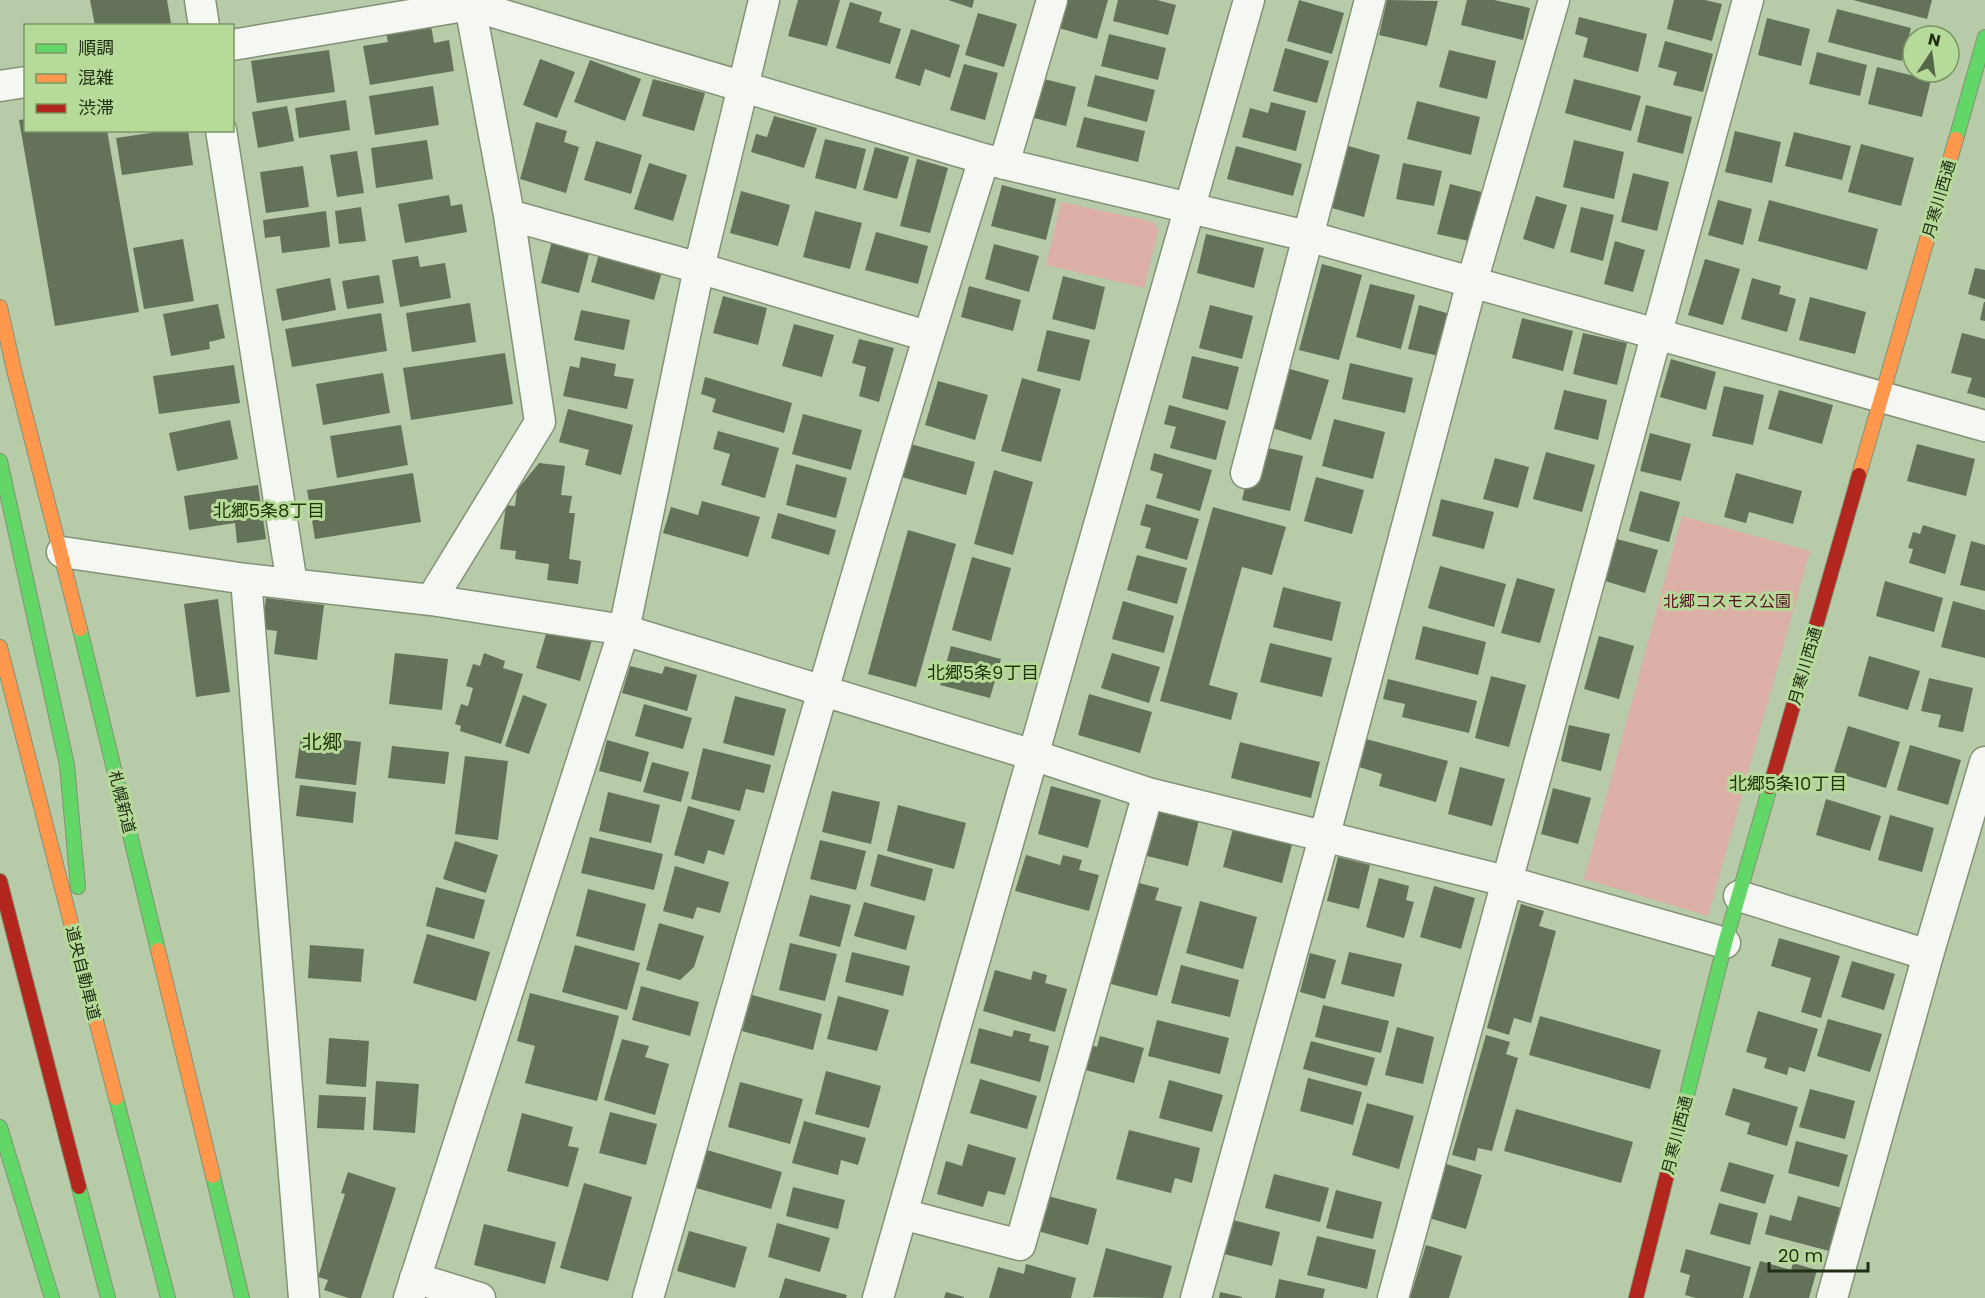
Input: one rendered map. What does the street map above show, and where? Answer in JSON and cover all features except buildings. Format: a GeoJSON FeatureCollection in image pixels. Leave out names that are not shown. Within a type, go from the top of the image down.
{"type":"FeatureCollection","features":[{"type":"Feature","properties":{"kind":"main road","name":"月寒川西通"},"geometry":{"type":"LineString","coordinates":[[1636,1298],[1725,943],[1985,37]]}},
{"type":"Feature","properties":{"kind":"main road","name":"札幌新道"},"geometry":{"type":"LineString","coordinates":[[0,307],[14,370],[62,552],[242,1298]]}},
{"type":"Feature","properties":{"kind":"main road"},"geometry":{"type":"LineString","coordinates":[[0,461],[67,765],[87,986]]}},
{"type":"Feature","properties":{"kind":"main road","name":"道央自動車道"},"geometry":{"type":"LineString","coordinates":[[0,647],[168,1298]]}},
{"type":"Feature","properties":{"kind":"main road"},"geometry":{"type":"LineString","coordinates":[[0,881],[108,1298]]}},
{"type":"Feature","properties":{"kind":"main road"},"geometry":{"type":"LineString","coordinates":[[4,953],[38,1033]]}},
{"type":"Feature","properties":{"kind":"main road"},"geometry":{"type":"LineString","coordinates":[[0,1127],[52,1298]]}},
{"type":"Feature","properties":{"kind":"street"},"geometry":{"type":"LineString","coordinates":[[200,0],[204,24]]}},
{"type":"Feature","properties":{"kind":"street"},"geometry":{"type":"LineString","coordinates":[[480,1298],[412,1288],[624,630],[699,268],[764,0]]}},
{"type":"Feature","properties":{"kind":"street"},"geometry":{"type":"LineString","coordinates":[[648,1298],[927,336],[994,162],[1052,0]]}},
{"type":"Feature","properties":{"kind":"street"},"geometry":{"type":"LineString","coordinates":[[878,1298],[1249,0]]}},
{"type":"Feature","properties":{"kind":"street"},"geometry":{"type":"LineString","coordinates":[[1246,473],[1371,0]]}},
{"type":"Feature","properties":{"kind":"street"},"geometry":{"type":"LineString","coordinates":[[1196,1298],[1324,838],[1472,282],[1554,0]]}},
{"type":"Feature","properties":{"kind":"street"},"geometry":{"type":"LineString","coordinates":[[1393,1298],[1748,0]]}},
{"type":"Feature","properties":{"kind":"street"},"geometry":{"type":"LineString","coordinates":[[431,600],[540,422],[508,215],[470,2]]}},
{"type":"Feature","properties":{"kind":"street"},"geometry":{"type":"LineString","coordinates":[[234,45],[470,2],[536,11],[744,87],[994,162],[1307,236],[1985,426]]}},
{"type":"Feature","properties":{"kind":"street"},"geometry":{"type":"LineString","coordinates":[[0,86],[24,82]]}},
{"type":"Feature","properties":{"kind":"street"},"geometry":{"type":"LineString","coordinates":[[221,132],[292,584]]}},
{"type":"Feature","properties":{"kind":"street"},"geometry":{"type":"LineString","coordinates":[[508,215],[699,268],[927,336]]}},
{"type":"Feature","properties":{"kind":"street"},"geometry":{"type":"LineString","coordinates":[[62,552],[246,579],[431,600],[624,630],[1033,755],[1149,793],[1324,838],[1506,881],[1725,943]]}},
{"type":"Feature","properties":{"kind":"street"},"geometry":{"type":"LineString","coordinates":[[246,579],[304,1298]]}},
{"type":"Feature","properties":{"kind":"street"},"geometry":{"type":"LineString","coordinates":[[1832,1298],[1928,955],[1985,762]]}},
{"type":"Feature","properties":{"kind":"street"},"geometry":{"type":"LineString","coordinates":[[902,1214],[1020,1245],[1149,793]]}},
{"type":"Feature","properties":{"kind":"street"},"geometry":{"type":"LineString","coordinates":[[1739,896],[1928,955]]}},
{"type":"Feature","properties":{"kind":"green space"},"geometry":{"type":"Polygon","coordinates":[[[1061,202],[1154,222],[1158,231],[1144,288],[1046,265],[1061,202]]]}},
{"type":"Feature","properties":{"kind":"green space","name":"北郷コスモス公園"},"geometry":{"type":"Polygon","coordinates":[[[1682,516],[1810,551],[1708,916],[1584,879],[1682,516]]]}},
{"type":"Feature","properties":{"kind":"traffic: fast"},"geometry":{"type":"LineString","coordinates":[[1956,139],[1985,37]]}},
{"type":"Feature","properties":{"kind":"traffic: fast"},"geometry":{"type":"LineString","coordinates":[[0,461],[67,765],[78,887]]}},
{"type":"Feature","properties":{"kind":"traffic: fast"},"geometry":{"type":"LineString","coordinates":[[80,629],[158,950]]}},
{"type":"Feature","properties":{"kind":"traffic: fast"},"geometry":{"type":"LineString","coordinates":[[1683,1111],[1725,943],[1770,787]]}},
{"type":"Feature","properties":{"kind":"traffic: fast"},"geometry":{"type":"LineString","coordinates":[[116,1098],[168,1298]]}},
{"type":"Feature","properties":{"kind":"traffic: fast"},"geometry":{"type":"LineString","coordinates":[[0,1127],[52,1298]]}},
{"type":"Feature","properties":{"kind":"traffic: fast"},"geometry":{"type":"LineString","coordinates":[[213,1176],[242,1298]]}},
{"type":"Feature","properties":{"kind":"traffic: fast"},"geometry":{"type":"LineString","coordinates":[[79,1187],[108,1298]]}},
{"type":"Feature","properties":{"kind":"traffic: slow"},"geometry":{"type":"LineString","coordinates":[[1859,475],[1956,139]]}},
{"type":"Feature","properties":{"kind":"traffic: slow"},"geometry":{"type":"LineString","coordinates":[[0,307],[80,629]]}},
{"type":"Feature","properties":{"kind":"traffic: slow"},"geometry":{"type":"LineString","coordinates":[[0,647],[116,1098]]}},
{"type":"Feature","properties":{"kind":"traffic: slow"},"geometry":{"type":"LineString","coordinates":[[158,950],[213,1176]]}},
{"type":"Feature","properties":{"kind":"traffic: jam"},"geometry":{"type":"LineString","coordinates":[[1770,787],[1859,475]]}},
{"type":"Feature","properties":{"kind":"traffic: jam"},"geometry":{"type":"LineString","coordinates":[[0,881],[79,1187]]}},
{"type":"Feature","properties":{"kind":"traffic: jam"},"geometry":{"type":"LineString","coordinates":[[1636,1298],[1683,1111]]}},
{"type":"Feature","properties":{"kind":"district","name":"北郷5条8丁目"},"geometry":{"type":"Point","coordinates":[269,510]}},
{"type":"Feature","properties":{"kind":"district","name":"北郷5条9丁目"},"geometry":{"type":"Point","coordinates":[983,672]}},
{"type":"Feature","properties":{"kind":"district","name":"北郷"},"geometry":{"type":"Point","coordinates":[322,742]}},
{"type":"Feature","properties":{"kind":"district","name":"北郷5条10丁目"},"geometry":{"type":"Point","coordinates":[1788,783]}}]}
